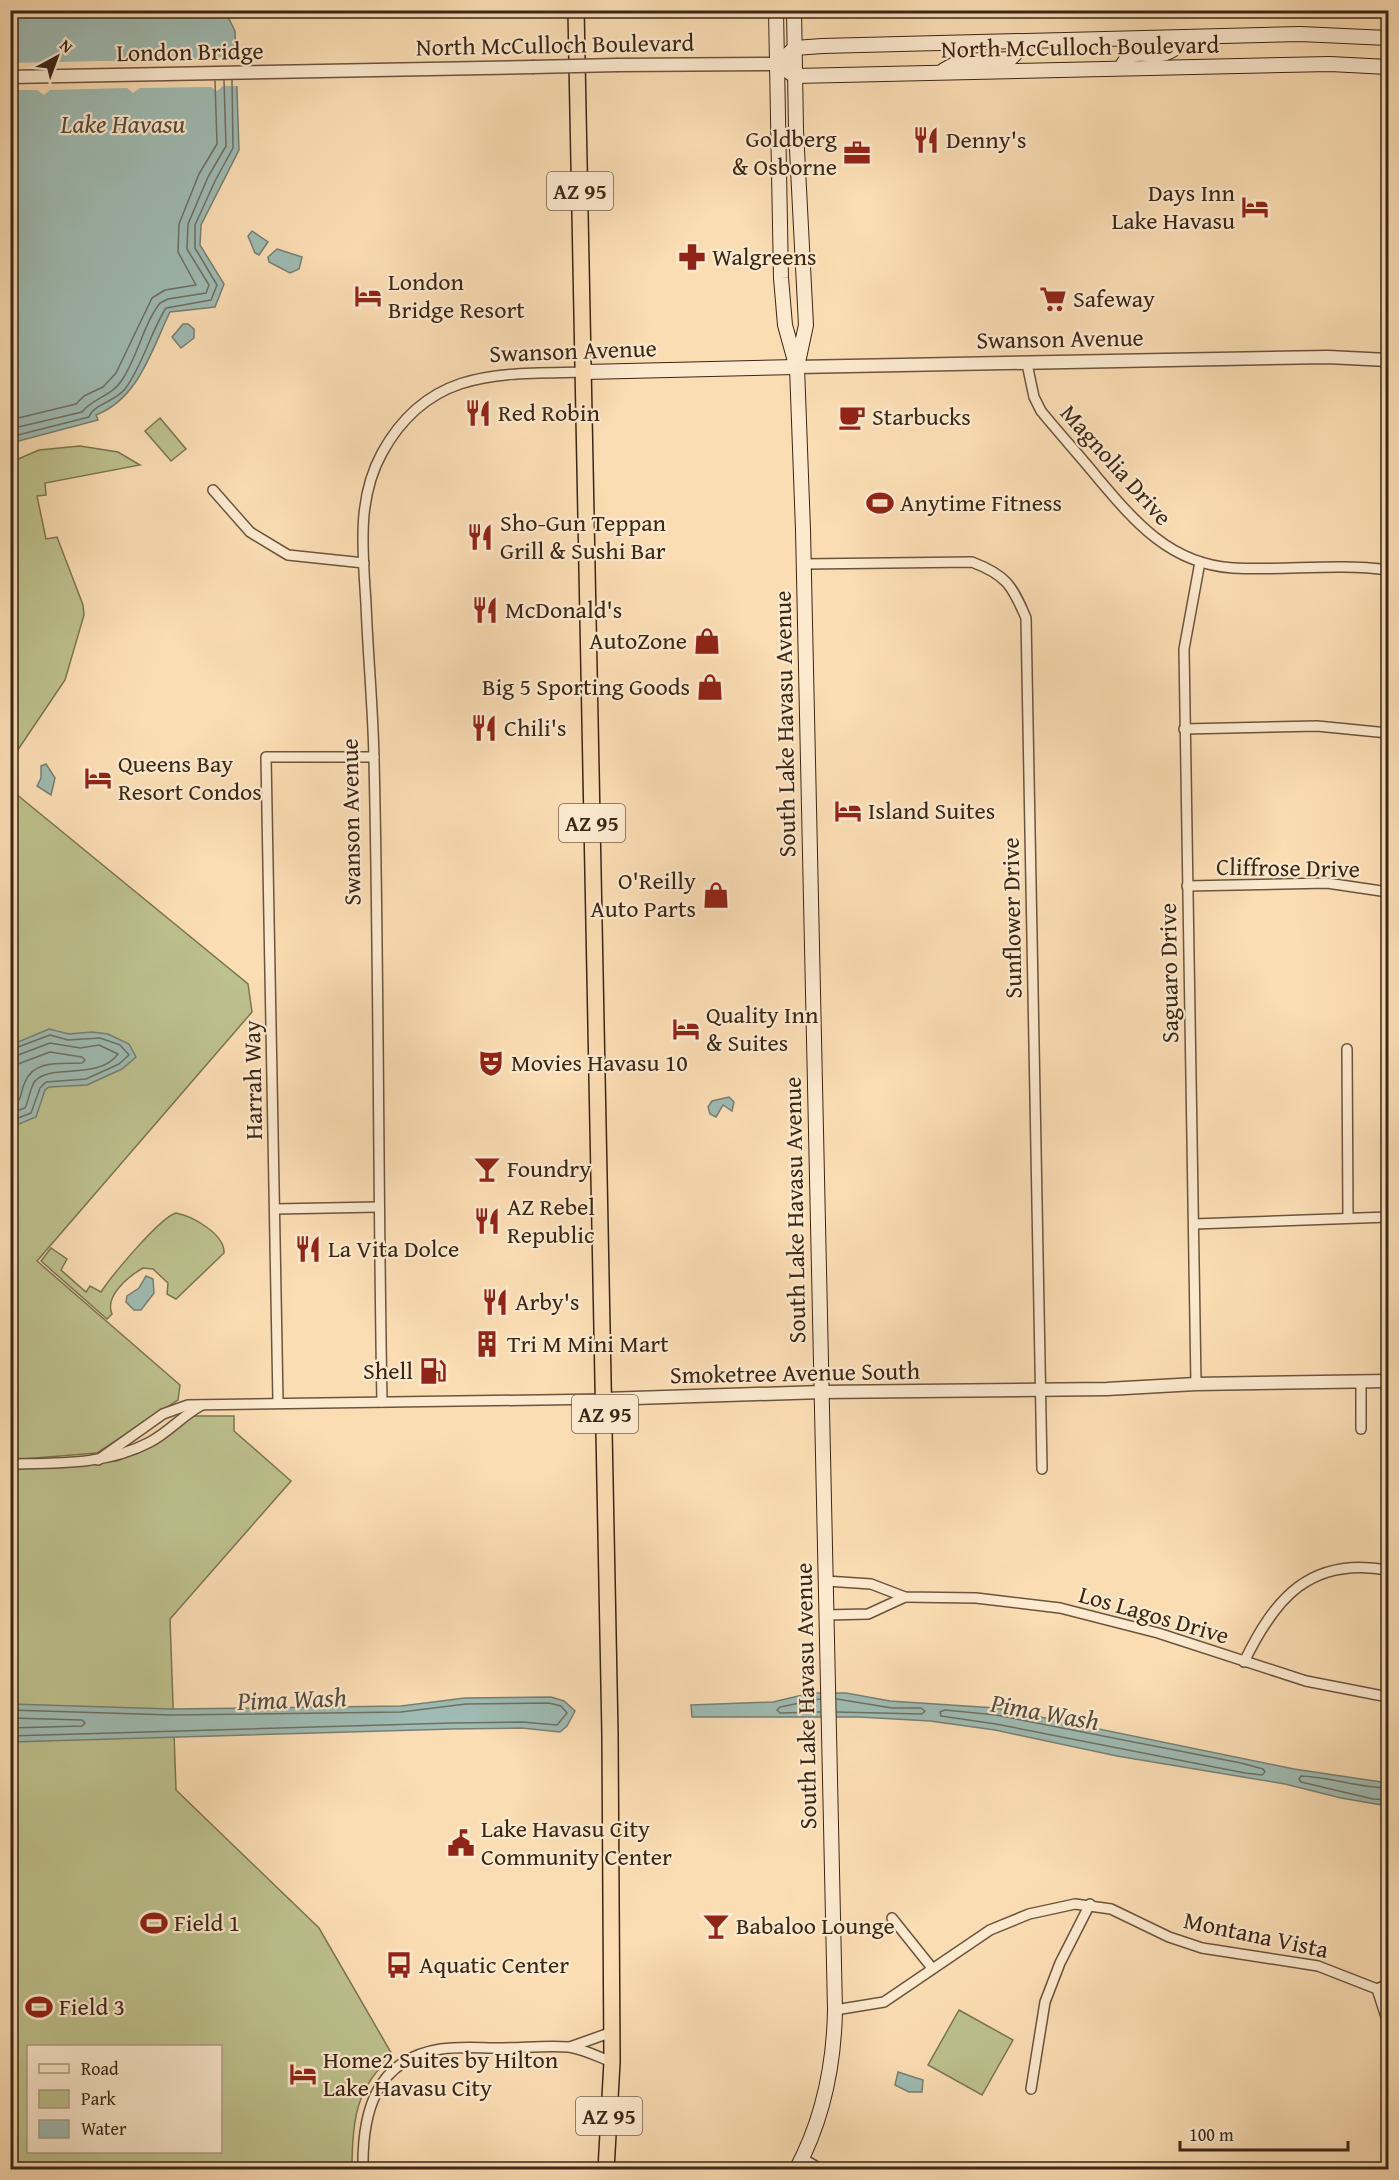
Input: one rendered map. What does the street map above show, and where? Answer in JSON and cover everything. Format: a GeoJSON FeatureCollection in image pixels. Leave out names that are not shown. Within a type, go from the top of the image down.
{"type":"FeatureCollection","features":[{"type":"Feature","properties":{"kind":"highway","name":"AZ 95"},"geometry":{"type":"LineString","coordinates":[[576,10],[604,1399],[612,2032],[606,2169]]}},
{"type":"Feature","properties":{"kind":"main road"},"geometry":{"type":"LineString","coordinates":[[776,10],[781,278],[784,325],[796,367]]}},
{"type":"Feature","properties":{"kind":"main road","name":"South Lake Havasu Avenue"},"geometry":{"type":"LineString","coordinates":[[794,10],[806,325],[796,367],[804,564],[835,2010],[828,2085],[816,2127],[799,2164]]}},
{"type":"Feature","properties":{"kind":"main road","name":"North McCulloch Boulevard"},"geometry":{"type":"LineString","coordinates":[[795,48],[1300,34],[1389,38]]}},
{"type":"Feature","properties":{"kind":"main road"},"geometry":{"type":"LineString","coordinates":[[1120,68],[1131,54],[1166,53],[1190,37]]}},
{"type":"Feature","properties":{"kind":"main road"},"geometry":{"type":"LineString","coordinates":[[940,72],[960,61],[1010,59],[1015,54],[1018,41]]}},
{"type":"Feature","properties":{"kind":"main road"},"geometry":{"type":"LineString","coordinates":[[777,64],[795,48]]}},
{"type":"Feature","properties":{"kind":"main road"},"geometry":{"type":"LineString","coordinates":[[777,64],[795,70]]}},
{"type":"Feature","properties":{"kind":"main road","name":"North McCulloch Boulevard"},"geometry":{"type":"LineString","coordinates":[[795,70],[940,72],[1330,64],[1389,67]]}},
{"type":"Feature","properties":{"kind":"main road","name":"Swanson Avenue"},"geometry":{"type":"LineString","coordinates":[[585,372],[796,367]]}},
{"type":"Feature","properties":{"kind":"street","name":"North McCulloch Boulevard"},"geometry":{"type":"LineString","coordinates":[[334,70],[777,64]]}},
{"type":"Feature","properties":{"kind":"street","name":"London Bridge"},"geometry":{"type":"LineString","coordinates":[[10,77],[334,70]]}},
{"type":"Feature","properties":{"kind":"street","name":"Swanson Avenue"},"geometry":{"type":"LineString","coordinates":[[796,367],[1328,357],[1389,360]]}},
{"type":"Feature","properties":{"kind":"street","name":"Magnolia Drive"},"geometry":{"type":"LineString","coordinates":[[1027,364],[1034,397],[1041,411],[1133,520],[1162,544],[1200,562],[1233,568],[1331,565],[1389,570]]}},
{"type":"Feature","properties":{"kind":"street","name":"Swanson Avenue"},"geometry":{"type":"LineString","coordinates":[[382,1402],[374,757],[363,518],[371,478],[389,441],[416,411],[450,388],[489,375],[585,372]]}},
{"type":"Feature","properties":{"kind":"street"},"geometry":{"type":"LineString","coordinates":[[213,490],[250,532],[288,555],[364,563]]}},
{"type":"Feature","properties":{"kind":"street","name":"Sunflower Drive"},"geometry":{"type":"LineString","coordinates":[[804,564],[972,562],[995,571],[1013,588],[1026,618],[1042,1469]]}},
{"type":"Feature","properties":{"kind":"street","name":"Saguaro Drive"},"geometry":{"type":"LineString","coordinates":[[1196,1384],[1184,649],[1200,562]]}},
{"type":"Feature","properties":{"kind":"street"},"geometry":{"type":"LineString","coordinates":[[1184,729],[1317,726],[1389,733]]}},
{"type":"Feature","properties":{"kind":"street","name":"Harrah Way"},"geometry":{"type":"LineString","coordinates":[[278,1402],[266,757],[374,757]]}},
{"type":"Feature","properties":{"kind":"street","name":"Cliffrose Drive"},"geometry":{"type":"LineString","coordinates":[[1187,886],[1327,883],[1389,892]]}},
{"type":"Feature","properties":{"kind":"street"},"geometry":{"type":"LineString","coordinates":[[1347,1049],[1348,1218]]}},
{"type":"Feature","properties":{"kind":"street"},"geometry":{"type":"LineString","coordinates":[[274,1209],[378,1207]]}},
{"type":"Feature","properties":{"kind":"street"},"geometry":{"type":"LineString","coordinates":[[1194,1224],[1389,1217]]}},
{"type":"Feature","properties":{"kind":"street"},"geometry":{"type":"LineString","coordinates":[[1361,1381],[1361,1429]]}},
{"type":"Feature","properties":{"kind":"street","name":"Smoketree Avenue South"},"geometry":{"type":"LineString","coordinates":[[98,1460],[163,1414],[184,1406],[278,1402],[604,1399],[822,1392],[1040,1390],[1196,1384],[1389,1381]]}},
{"type":"Feature","properties":{"kind":"street"},"geometry":{"type":"LineString","coordinates":[[10,1464],[98,1460],[121,1455],[151,1442],[202,1405]]}},
{"type":"Feature","properties":{"kind":"street"},"geometry":{"type":"LineString","coordinates":[[1244,1662],[1271,1612],[1301,1585],[1319,1576],[1348,1568],[1389,1570]]}},
{"type":"Feature","properties":{"kind":"street","name":"Los Lagos Drive"},"geometry":{"type":"LineString","coordinates":[[826,1581],[871,1584],[904,1598],[976,1598],[1060,1608],[1158,1633],[1306,1682],[1389,1698]]}},
{"type":"Feature","properties":{"kind":"street","name":"Los Lagos Drive"},"geometry":{"type":"LineString","coordinates":[[826,1615],[868,1614],[904,1598]]}},
{"type":"Feature","properties":{"kind":"street"},"geometry":{"type":"LineString","coordinates":[[1031,2089],[1045,2002],[1060,1963],[1090,1904]]}},
{"type":"Feature","properties":{"kind":"street","name":"Montana Vista"},"geometry":{"type":"LineString","coordinates":[[835,2010],[884,2002],[972,1941],[1009,1921],[1057,1906],[1090,1904],[1120,1912],[1186,1943],[1220,1951],[1318,1966],[1377,1989]]}},
{"type":"Feature","properties":{"kind":"street"},"geometry":{"type":"LineString","coordinates":[[892,1918],[932,1968]]}},
{"type":"Feature","properties":{"kind":"street"},"geometry":{"type":"LineString","coordinates":[[1389,1984],[1377,1989],[1389,2023]]}},
{"type":"Feature","properties":{"kind":"street"},"geometry":{"type":"LineString","coordinates":[[363,2169],[362,2137],[371,2102],[388,2076],[412,2058],[449,2048],[570,2047],[612,2032]]}},
{"type":"Feature","properties":{"kind":"street"},"geometry":{"type":"LineString","coordinates":[[570,2047],[612,2062]]}},
{"type":"Feature","properties":{"kind":"street"},"geometry":{"type":"LineString","coordinates":[[799,2164],[822,2169]]}},
{"type":"Feature","properties":{"kind":"green space"},"geometry":{"type":"Polygon","coordinates":[[[160,418],[186,449],[171,461],[145,431],[160,418]]]}},
{"type":"Feature","properties":{"kind":"green space"},"geometry":{"type":"Polygon","coordinates":[[[80,446],[118,452],[140,465],[45,483],[46,495],[37,496],[46,539],[57,537],[83,605],[84,615],[65,680],[11,760],[11,462],[39,450],[80,446]]]}},
{"type":"Feature","properties":{"kind":"green space"},"geometry":{"type":"Polygon","coordinates":[[[10,789],[248,984],[252,1012],[37,1261],[180,1385],[178,1400],[97,1453],[10,1460],[10,789]]]}},
{"type":"Feature","properties":{"kind":"green space"},"geometry":{"type":"Polygon","coordinates":[[[176,1213],[206,1227],[219,1239],[224,1253],[176,1299],[167,1294],[168,1283],[153,1269],[143,1268],[119,1287],[110,1307],[112,1314],[107,1319],[41,1261],[51,1248],[67,1259],[61,1270],[86,1292],[90,1286],[101,1292],[124,1262],[158,1225],[176,1213]]]}},
{"type":"Feature","properties":{"kind":"green space"},"geometry":{"type":"Polygon","coordinates":[[[193,1416],[234,1416],[234,1431],[291,1481],[170,1619],[176,1790],[319,1928],[393,2056],[380,2068],[363,2093],[355,2121],[352,2169],[11,2169],[11,1469],[117,1461],[153,1446],[193,1416]]]}},
{"type":"Feature","properties":{"kind":"green space"},"geometry":{"type":"Polygon","coordinates":[[[959,2010],[1013,2040],[982,2095],[928,2065],[959,2010]]]}},
{"type":"Feature","properties":{"kind":"water","name":"Lake Havasu"},"geometry":{"type":"Polygon","coordinates":[[[10,11],[225,11],[235,31],[239,150],[201,225],[200,245],[224,284],[215,307],[170,312],[142,372],[123,397],[96,415],[98,420],[11,443],[10,11]]]}},
{"type":"Feature","properties":{"kind":"water"},"geometry":{"type":"Polygon","coordinates":[[[252,231],[268,242],[259,255],[255,253],[248,236],[252,231]]]}},
{"type":"Feature","properties":{"kind":"water"},"geometry":{"type":"Polygon","coordinates":[[[277,249],[302,257],[299,269],[290,273],[269,262],[268,257],[277,249]]]}},
{"type":"Feature","properties":{"kind":"water"},"geometry":{"type":"Polygon","coordinates":[[[183,324],[188,324],[194,329],[194,338],[181,348],[172,337],[183,324]]]}},
{"type":"Feature","properties":{"kind":"water"},"geometry":{"type":"Polygon","coordinates":[[[46,764],[55,778],[51,795],[37,786],[41,778],[41,766],[46,764]]]}},
{"type":"Feature","properties":{"kind":"water"},"geometry":{"type":"Polygon","coordinates":[[[49,1029],[69,1034],[92,1032],[108,1034],[129,1044],[136,1057],[122,1069],[87,1085],[49,1087],[45,1090],[36,1117],[14,1126],[11,1132],[11,1045],[49,1029]]]}},
{"type":"Feature","properties":{"kind":"water"},"geometry":{"type":"Polygon","coordinates":[[[729,1097],[734,1102],[732,1111],[723,1105],[716,1117],[710,1114],[708,1107],[712,1101],[729,1097]]]}},
{"type":"Feature","properties":{"kind":"water"},"geometry":{"type":"Polygon","coordinates":[[[146,1276],[153,1279],[154,1293],[141,1310],[134,1310],[126,1302],[127,1296],[139,1288],[146,1276]]]}},
{"type":"Feature","properties":{"kind":"water"},"geometry":{"type":"Polygon","coordinates":[[[811,1693],[846,1693],[890,1701],[996,1708],[1294,1769],[1388,1783],[1388,1806],[1341,1798],[1285,1784],[1117,1756],[995,1730],[930,1721],[859,1717],[692,1717],[691,1705],[773,1702],[811,1693]]]}},
{"type":"Feature","properties":{"kind":"water"},"geometry":{"type":"Polygon","coordinates":[[[551,1697],[564,1701],[575,1711],[567,1726],[560,1732],[522,1728],[452,1729],[11,1742],[11,1704],[172,1709],[401,1706],[465,1698],[551,1697]]]}},
{"type":"Feature","properties":{"kind":"water"},"geometry":{"type":"Polygon","coordinates":[[[898,2072],[923,2080],[922,2092],[909,2092],[895,2085],[898,2072]]]}},
{"type":"Feature","properties":{"kind":"pier"},"geometry":{"type":"Polygon","coordinates":[[[239,58],[241,86],[223,86],[217,91],[211,87],[140,88],[133,93],[127,88],[50,90],[44,95],[37,90],[10,90],[11,63],[239,58]]]}},
{"type":"Feature","properties":{"kind":"place","name":"Denny's"},"geometry":{"type":"Point","coordinates":[926,140]}},
{"type":"Feature","properties":{"kind":"place","name":"Goldberg & Osborne"},"geometry":{"type":"Point","coordinates":[857,153]}},
{"type":"Feature","properties":{"kind":"place","name":"Days Inn Lake Havasu"},"geometry":{"type":"Point","coordinates":[1255,207]}},
{"type":"Feature","properties":{"kind":"place","name":"Walgreens"},"geometry":{"type":"Point","coordinates":[692,257]}},
{"type":"Feature","properties":{"kind":"place","name":"London Bridge Resort"},"geometry":{"type":"Point","coordinates":[368,296]}},
{"type":"Feature","properties":{"kind":"place","name":"Safeway"},"geometry":{"type":"Point","coordinates":[1053,299]}},
{"type":"Feature","properties":{"kind":"place","name":"Red Robin"},"geometry":{"type":"Point","coordinates":[478,413]}},
{"type":"Feature","properties":{"kind":"place","name":"Starbucks"},"geometry":{"type":"Point","coordinates":[852,417]}},
{"type":"Feature","properties":{"kind":"place","name":"Anytime Fitness"},"geometry":{"type":"Point","coordinates":[880,503]}},
{"type":"Feature","properties":{"kind":"place","name":"Sho-Gun Teppan Grill & Sushi Bar"},"geometry":{"type":"Point","coordinates":[480,537]}},
{"type":"Feature","properties":{"kind":"place","name":"McDonald's"},"geometry":{"type":"Point","coordinates":[485,610]}},
{"type":"Feature","properties":{"kind":"place","name":"AutoZone"},"geometry":{"type":"Point","coordinates":[707,641]}},
{"type":"Feature","properties":{"kind":"place","name":"Big 5 Sporting Goods"},"geometry":{"type":"Point","coordinates":[710,687]}},
{"type":"Feature","properties":{"kind":"place","name":"Chili's"},"geometry":{"type":"Point","coordinates":[484,728]}},
{"type":"Feature","properties":{"kind":"place","name":"Queens Bay Resort Condos"},"geometry":{"type":"Point","coordinates":[98,778]}},
{"type":"Feature","properties":{"kind":"place","name":"Island Suites"},"geometry":{"type":"Point","coordinates":[848,811]}},
{"type":"Feature","properties":{"kind":"place","name":"O'Reilly Auto Parts"},"geometry":{"type":"Point","coordinates":[716,895]}},
{"type":"Feature","properties":{"kind":"place","name":"Quality Inn & Suites"},"geometry":{"type":"Point","coordinates":[686,1029]}},
{"type":"Feature","properties":{"kind":"place","name":"Movies Havasu 10"},"geometry":{"type":"Point","coordinates":[491,1063]}},
{"type":"Feature","properties":{"kind":"place","name":"Foundry"},"geometry":{"type":"Point","coordinates":[487,1169]}},
{"type":"Feature","properties":{"kind":"place","name":"AZ Rebel Republic"},"geometry":{"type":"Point","coordinates":[487,1221]}},
{"type":"Feature","properties":{"kind":"place","name":"La Vita Dolce"},"geometry":{"type":"Point","coordinates":[308,1249]}},
{"type":"Feature","properties":{"kind":"place","name":"Arby's"},"geometry":{"type":"Point","coordinates":[495,1302]}},
{"type":"Feature","properties":{"kind":"place","name":"Tri M Mini Mart"},"geometry":{"type":"Point","coordinates":[487,1344]}},
{"type":"Feature","properties":{"kind":"place","name":"Shell"},"geometry":{"type":"Point","coordinates":[433,1371]}},
{"type":"Feature","properties":{"kind":"place","name":"Lake Havasu City Community Center"},"geometry":{"type":"Point","coordinates":[461,1843]}},
{"type":"Feature","properties":{"kind":"place","name":"Field 1"},"geometry":{"type":"Point","coordinates":[154,1923]}},
{"type":"Feature","properties":{"kind":"place","name":"Babaloo Lounge"},"geometry":{"type":"Point","coordinates":[716,1926]}},
{"type":"Feature","properties":{"kind":"place","name":"Aquatic Center"},"geometry":{"type":"Point","coordinates":[399,1965]}},
{"type":"Feature","properties":{"kind":"place","name":"Field 3"},"geometry":{"type":"Point","coordinates":[39,2007]}},
{"type":"Feature","properties":{"kind":"place","name":"Home2 Suites by Hilton Lake Havasu City"},"geometry":{"type":"Point","coordinates":[303,2074]}},
{"type":"Feature","properties":{"kind":"water label","name":"Pima Wash"},"geometry":{"type":"Point","coordinates":[292,1699]}},
{"type":"Feature","properties":{"kind":"water label","name":"Pima Wash"},"geometry":{"type":"Point","coordinates":[1045,1712]}}]}
